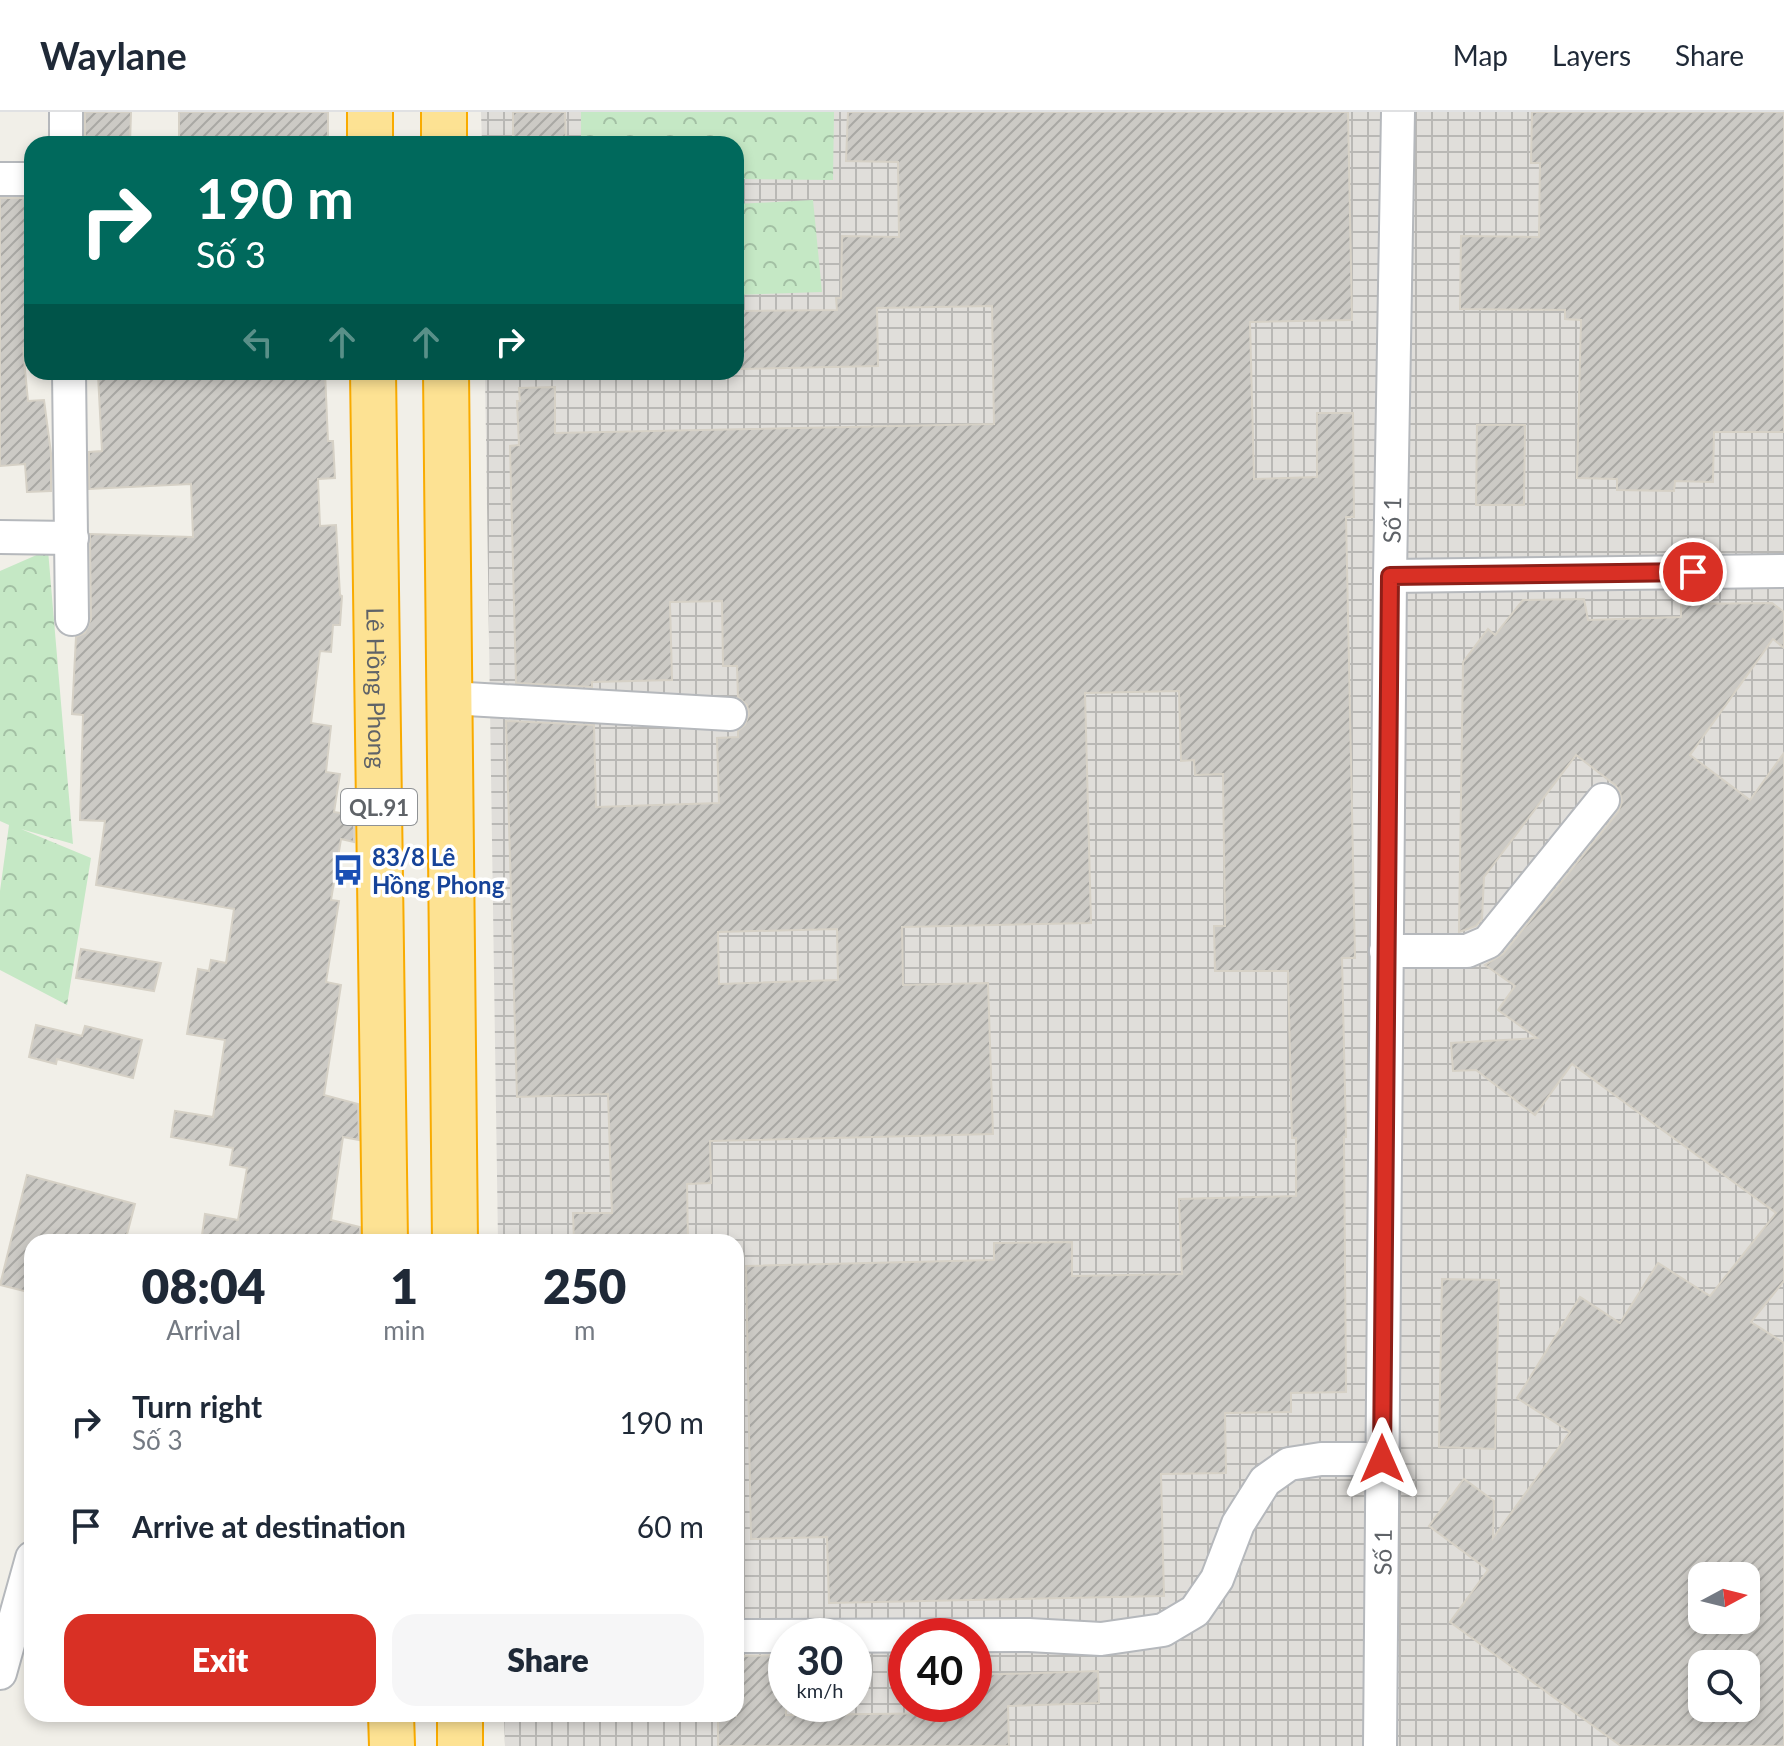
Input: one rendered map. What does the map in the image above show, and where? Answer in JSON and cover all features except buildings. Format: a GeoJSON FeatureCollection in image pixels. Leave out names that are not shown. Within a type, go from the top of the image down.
{"type":"FeatureCollection","features":[{"type":"Feature","properties":{"kind":"highway"},"geometry":{"type":"LineString","coordinates":[[370,112],[370,136]]}},
{"type":"Feature","properties":{"kind":"highway"},"geometry":{"type":"LineString","coordinates":[[444,112],[444,136]]}},
{"type":"Feature","properties":{"kind":"highway","name":"Lê Hồng Phong"},"geometry":{"type":"LineString","coordinates":[[373,380],[385,1234]]}},
{"type":"Feature","properties":{"kind":"highway","name":"QL.91"},"geometry":{"type":"LineString","coordinates":[[446,380],[455,1234]]}},
{"type":"Feature","properties":{"kind":"highway"},"geometry":{"type":"LineString","coordinates":[[391,1722],[392,1746]]}},
{"type":"Feature","properties":{"kind":"highway"},"geometry":{"type":"LineString","coordinates":[[460,1722],[460,1746]]}},
{"type":"Feature","properties":{"kind":"street"},"geometry":{"type":"LineString","coordinates":[[66,112],[66,136]]}},
{"type":"Feature","properties":{"kind":"street","name":"Số 1"},"geometry":{"type":"LineString","coordinates":[[1380,1746],[1390,576],[1398,112]]}},
{"type":"Feature","properties":{"kind":"street"},"geometry":{"type":"LineString","coordinates":[[0,179],[24,179]]}},
{"type":"Feature","properties":{"kind":"street"},"geometry":{"type":"LineString","coordinates":[[69,380],[72,619]]}},
{"type":"Feature","properties":{"kind":"street"},"geometry":{"type":"LineString","coordinates":[[0,537],[72,538]]}},
{"type":"Feature","properties":{"kind":"street"},"geometry":{"type":"LineString","coordinates":[[1390,576],[1784,571]]}},
{"type":"Feature","properties":{"kind":"street"},"geometry":{"type":"LineString","coordinates":[[450,698],[730,714]]}},
{"type":"Feature","properties":{"kind":"street"},"geometry":{"type":"LineString","coordinates":[[1386,951],[1467,951],[1488,942],[1603,800]]}},
{"type":"Feature","properties":{"kind":"street"},"geometry":{"type":"LineString","coordinates":[[744,1636],[1029,1635],[1101,1639],[1163,1630],[1195,1611],[1210,1590],[1238,1524],[1265,1481],[1289,1464],[1321,1459],[1382,1459]]}},
{"type":"Feature","properties":{"kind":"street"},"geometry":{"type":"LineString","coordinates":[[0,1673],[24,1587]]}},
{"type":"Feature","properties":{"kind":"shaded area"},"geometry":{"type":"Polygon","coordinates":[[[481,112],[1784,112],[1784,1746],[505,1746],[504,1722],[744,1722],[744,1234],[498,1234],[485,380],[744,380],[744,136],[482,136],[481,112]]]}},
{"type":"Feature","properties":{"kind":"green space"},"geometry":{"type":"Polygon","coordinates":[[[581,112],[834,112],[833,180],[744,179],[744,136],[581,136],[581,112]]]}},
{"type":"Feature","properties":{"kind":"green space"},"geometry":{"type":"Polygon","coordinates":[[[813,200],[822,292],[744,295],[744,204],[813,200]]]}},
{"type":"Feature","properties":{"kind":"green space"},"geometry":{"type":"Polygon","coordinates":[[[48,550],[73,844],[21,829],[91,858],[67,1005],[0,970],[0,891],[9,825],[0,821],[0,571],[48,550]]]}},
{"type":"Feature","properties":{"kind":"place","name":"83/8 Lê Hồng Phong"},"geometry":{"type":"Point","coordinates":[348,870]}},
{"type":"Feature","properties":{"kind":"route"},"geometry":{"type":"LineString","coordinates":[[1382,1459],[1390,576],[1693,572]]}}]}
